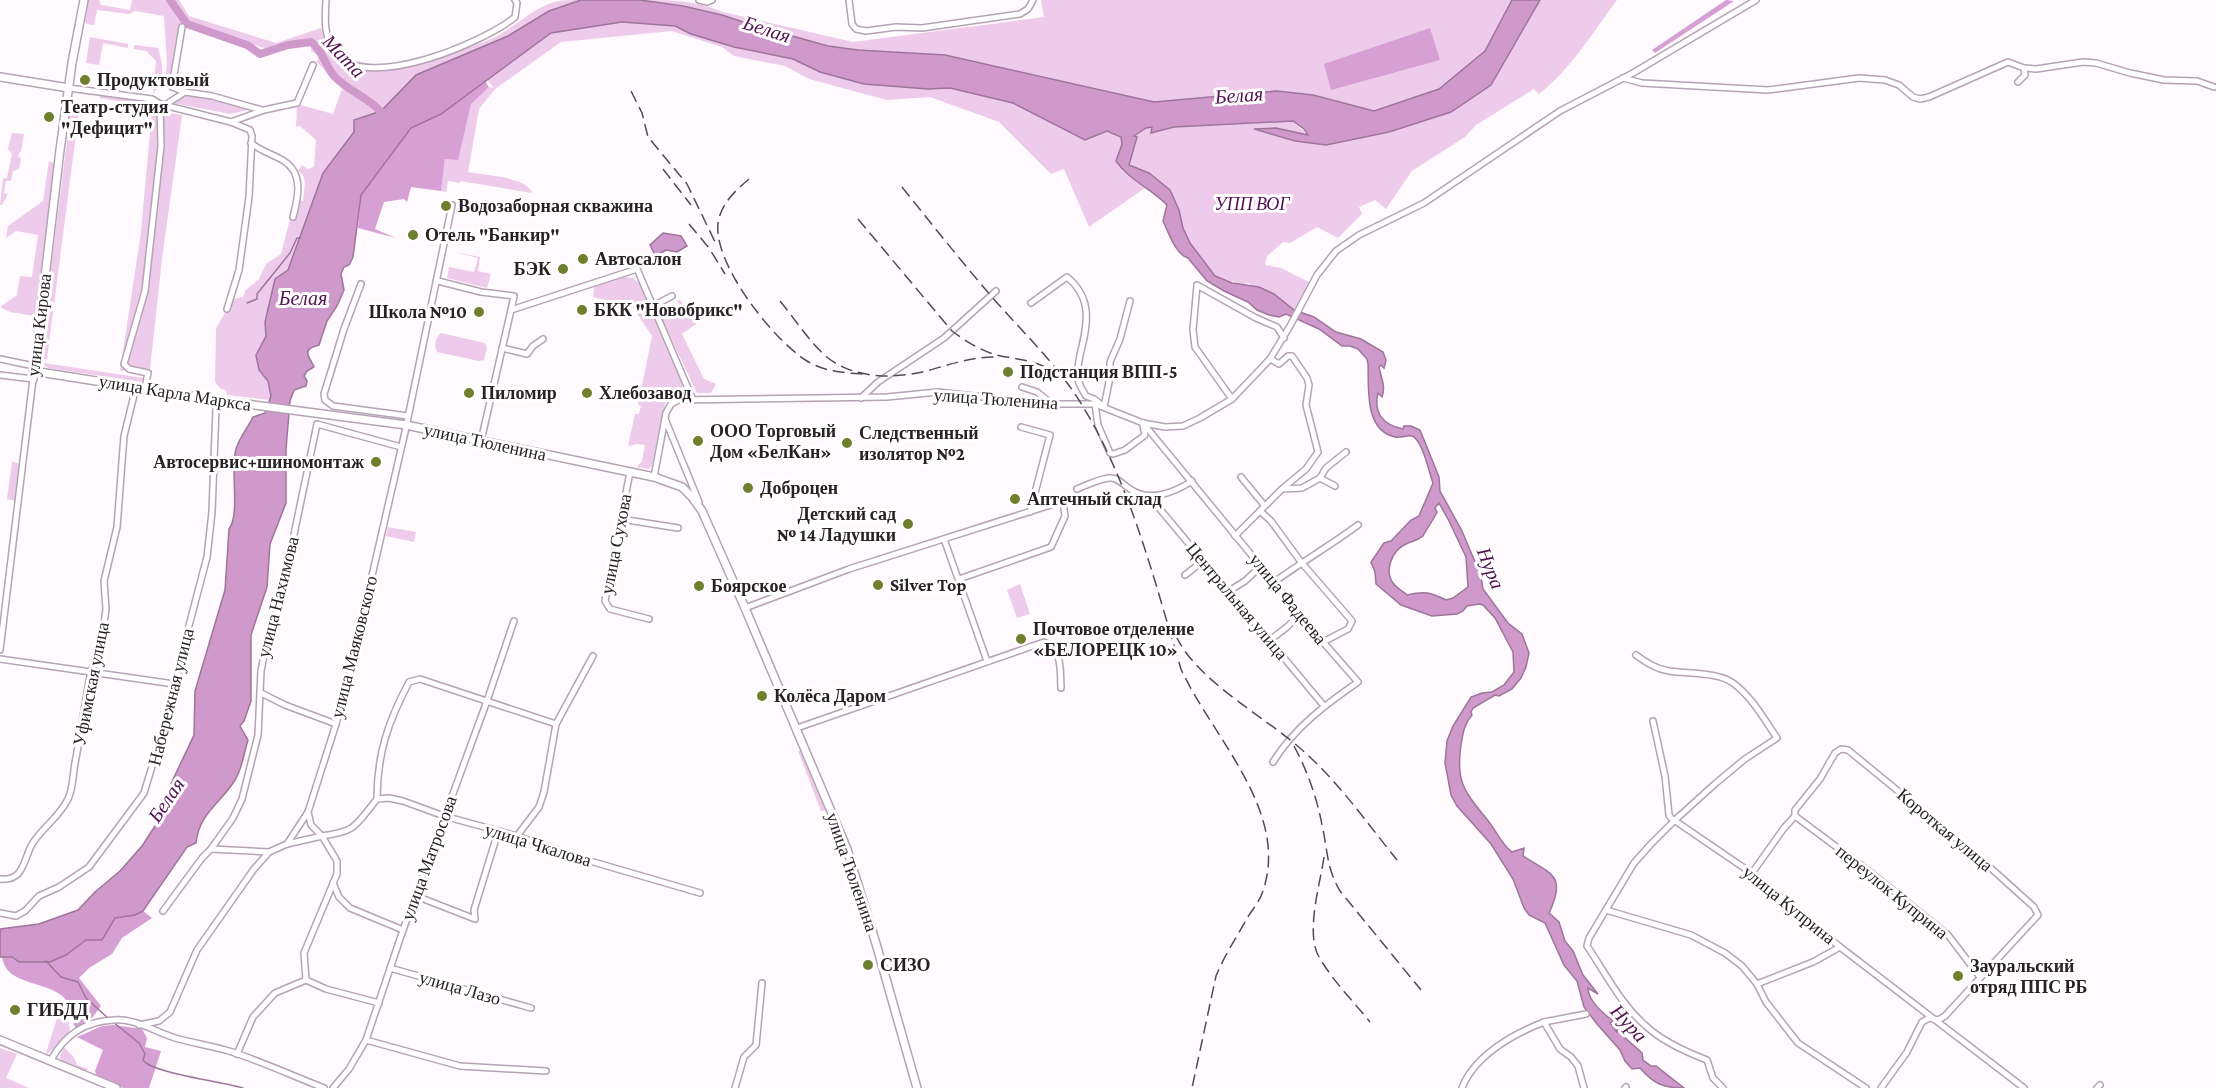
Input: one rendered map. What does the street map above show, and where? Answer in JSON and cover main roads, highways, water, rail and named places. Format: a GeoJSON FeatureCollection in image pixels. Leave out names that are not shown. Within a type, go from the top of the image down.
{"type":"FeatureCollection","features":[{"type":"Feature","properties":{"kind":"main road","name":"улица Кирова"},"geometry":{"type":"LineString","coordinates":[[33,372],[69,88],[84,0]]}},
{"type":"Feature","properties":{"kind":"main road"},"geometry":{"type":"LineString","coordinates":[[0,77],[69,88]]}},
{"type":"Feature","properties":{"kind":"main road","name":"улица Карла Маркса"},"geometry":{"type":"LineString","coordinates":[[33,372],[224,401],[316,412]]}},
{"type":"Feature","properties":{"kind":"main road","name":"улица Тюленина"},"geometry":{"type":"LineString","coordinates":[[316,412],[406,425],[654,477],[682,487],[692,497],[702,511],[745,608],[847,849],[878,947],[917,1088]]}},
{"type":"Feature","properties":{"kind":"main road"},"geometry":{"type":"LineString","coordinates":[[0,1040],[116,1088]]}},
{"type":"Feature","properties":{"kind":"water","name":"Белая"},"geometry":{"type":"Polygon","coordinates":[[[581,0],[640,0],[683,6],[722,15],[828,46],[945,55],[1154,102],[1277,91],[1313,95],[1374,111],[1439,89],[1485,51],[1512,0],[1540,0],[1491,85],[1451,112],[1389,132],[1326,145],[1295,141],[1254,129],[1276,128],[1308,135],[1293,121],[1174,127],[1151,133],[1152,127],[1134,136],[1137,137],[1129,165],[1149,173],[1170,190],[1190,243],[1215,276],[1232,283],[1259,287],[1274,294],[1294,310],[1314,317],[1336,332],[1361,339],[1383,352],[1386,360],[1384,368],[1381,365],[1379,367],[1384,389],[1382,397],[1378,393],[1379,413],[1390,425],[1403,429],[1404,426],[1411,426],[1420,430],[1439,477],[1440,491],[1462,531],[1481,576],[1483,589],[1508,623],[1522,634],[1529,653],[1521,678],[1512,689],[1499,696],[1495,695],[1473,708],[1471,712],[1472,715],[1467,722],[1461,745],[1460,769],[1464,787],[1508,849],[1512,852],[1524,848],[1523,856],[1553,877],[1556,891],[1549,913],[1559,922],[1565,941],[1573,951],[1583,975],[1598,994],[1588,988],[1590,998],[1613,1021],[1610,1023],[1617,1032],[1618,1022],[1623,1036],[1642,1053],[1643,1060],[1651,1066],[1656,1066],[1684,1088],[1659,1084],[1640,1068],[1632,1069],[1625,1061],[1620,1050],[1584,1007],[1577,981],[1564,965],[1545,923],[1529,915],[1513,879],[1491,844],[1457,806],[1451,795],[1445,763],[1447,741],[1453,726],[1471,697],[1492,692],[1504,685],[1514,672],[1513,652],[1495,618],[1483,605],[1467,606],[1457,614],[1432,616],[1401,605],[1376,584],[1371,562],[1384,543],[1391,541],[1411,520],[1419,516],[1433,483],[1424,454],[1416,439],[1411,436],[1395,437],[1385,433],[1378,426],[1370,407],[1367,359],[1358,349],[1342,346],[1319,329],[1286,314],[1279,317],[1257,310],[1248,302],[1207,281],[1188,258],[1179,252],[1173,242],[1163,221],[1167,205],[1128,174],[1116,161],[1122,144],[1121,137],[1107,131],[1085,140],[1013,103],[950,88],[928,89],[864,84],[820,72],[793,59],[734,47],[691,34],[675,26],[622,22],[551,33],[441,114],[411,128],[361,195],[353,257],[341,274],[344,290],[327,321],[319,345],[308,352],[314,367],[304,376],[307,381],[306,386],[294,390],[290,401],[286,449],[286,503],[270,544],[267,587],[251,635],[251,701],[240,726],[248,740],[237,776],[201,824],[196,843],[187,847],[143,911],[135,915],[115,918],[102,940],[86,940],[66,955],[50,962],[19,962],[12,957],[0,957],[0,929],[39,924],[78,910],[120,871],[142,846],[159,820],[169,788],[194,735],[195,691],[225,590],[229,529],[235,501],[234,465],[237,446],[253,417],[265,413],[271,396],[268,381],[259,370],[256,355],[266,336],[265,322],[275,279],[288,270],[323,173],[354,132],[354,120],[381,111],[416,75],[508,36],[549,11],[581,0]],[[1439,503],[1435,508],[1437,512],[1423,536],[1401,547],[1393,556],[1389,567],[1390,578],[1407,595],[1427,593],[1446,600],[1453,598],[1468,587],[1466,557],[1439,503]]]}},
{"type":"Feature","properties":{"kind":"water"},"geometry":{"type":"Polygon","coordinates":[[[663,233],[681,236],[687,246],[677,252],[666,250],[659,254],[659,259],[650,245],[663,233]]]}},
{"type":"Feature","properties":{"kind":"waterway","name":"Мата"},"geometry":{"type":"LineString","coordinates":[[170,0],[187,24],[247,45],[260,54],[288,45],[311,42],[318,49],[335,77],[375,106],[386,118]]}},
{"type":"Feature","properties":{"kind":"waterway"},"geometry":{"type":"LineString","coordinates":[[247,303],[257,299],[257,294],[290,253],[297,238],[301,238]]}},
{"type":"Feature","properties":{"kind":"waterway"},"geometry":{"type":"LineString","coordinates":[[46,961],[61,977],[78,982],[86,998],[109,1019]]}},
{"type":"Feature","properties":{"kind":"waterway"},"geometry":{"type":"LineString","coordinates":[[113,1022],[139,1043],[145,1054],[143,1060],[149,1065],[173,1073],[243,1088]]}},
{"type":"Feature","properties":{"kind":"railway"},"geometry":{"type":"LineString","coordinates":[[631,91],[642,113],[648,137],[687,184],[717,246]]}},
{"type":"Feature","properties":{"kind":"railway"},"geometry":{"type":"LineString","coordinates":[[663,169],[691,205]]}},
{"type":"Feature","properties":{"kind":"railway"},"geometry":{"type":"LineString","coordinates":[[749,179],[727,201],[719,218],[718,235],[723,255],[733,276],[762,318],[793,351],[814,365],[828,370],[865,374]]}},
{"type":"Feature","properties":{"kind":"railway"},"geometry":{"type":"LineString","coordinates":[[902,187],[986,290],[1049,360],[1082,405],[1128,500],[1151,567],[1181,669],[1244,776],[1257,804],[1266,832],[1268,861],[1263,891],[1227,952],[1216,976],[1192,1088]]}},
{"type":"Feature","properties":{"kind":"railway"},"geometry":{"type":"LineString","coordinates":[[858,219],[952,331],[984,351],[1026,360],[1055,373]]}},
{"type":"Feature","properties":{"kind":"railway"},"geometry":{"type":"LineString","coordinates":[[689,224],[709,248],[725,274]]}},
{"type":"Feature","properties":{"kind":"railway"},"geometry":{"type":"LineString","coordinates":[[780,301],[821,352],[850,370],[888,376],[914,374],[968,360],[994,357]]}},
{"type":"Feature","properties":{"kind":"railway"},"geometry":{"type":"LineString","coordinates":[[1176,636],[1199,668],[1215,683],[1315,761],[1397,860]]}},
{"type":"Feature","properties":{"kind":"railway"},"geometry":{"type":"LineString","coordinates":[[1294,746],[1314,794],[1335,882],[1421,990]]}},
{"type":"Feature","properties":{"kind":"railway"},"geometry":{"type":"LineString","coordinates":[[1324,857],[1314,921],[1315,945],[1329,973],[1370,1022]]}},
{"type":"Feature","properties":{"kind":"place","name":"Продуктовый"},"geometry":{"type":"Point","coordinates":[85,80]}},
{"type":"Feature","properties":{"kind":"place","name":"Театр-студия \"Дефицит\""},"geometry":{"type":"Point","coordinates":[49,117]}},
{"type":"Feature","properties":{"kind":"place","name":"Водозаборная скважина"},"geometry":{"type":"Point","coordinates":[446,206]}},
{"type":"Feature","properties":{"kind":"place","name":"Отель \"Банкир\""},"geometry":{"type":"Point","coordinates":[413,235]}},
{"type":"Feature","properties":{"kind":"place","name":"Автосалон"},"geometry":{"type":"Point","coordinates":[583,259]}},
{"type":"Feature","properties":{"kind":"place","name":"БЭК"},"geometry":{"type":"Point","coordinates":[563,269]}},
{"type":"Feature","properties":{"kind":"place","name":"БКК \"Новобрикс\""},"geometry":{"type":"Point","coordinates":[582,310]}},
{"type":"Feature","properties":{"kind":"place","name":"Школа №10"},"geometry":{"type":"Point","coordinates":[479,312]}},
{"type":"Feature","properties":{"kind":"place","name":"Подстанция ВПП-5"},"geometry":{"type":"Point","coordinates":[1008,372]}},
{"type":"Feature","properties":{"kind":"place","name":"Пиломир"},"geometry":{"type":"Point","coordinates":[469,393]}},
{"type":"Feature","properties":{"kind":"place","name":"Хлебозавод"},"geometry":{"type":"Point","coordinates":[587,393]}},
{"type":"Feature","properties":{"kind":"place","name":"ООО Торговый Дом «БелКан»"},"geometry":{"type":"Point","coordinates":[698,441]}},
{"type":"Feature","properties":{"kind":"place","name":"Следственный изолятор №2"},"geometry":{"type":"Point","coordinates":[847,443]}},
{"type":"Feature","properties":{"kind":"place","name":"Автосервис+шиномонтаж"},"geometry":{"type":"Point","coordinates":[376,462]}},
{"type":"Feature","properties":{"kind":"place","name":"Доброцен"},"geometry":{"type":"Point","coordinates":[748,488]}},
{"type":"Feature","properties":{"kind":"place","name":"Аптечный склад"},"geometry":{"type":"Point","coordinates":[1015,499]}},
{"type":"Feature","properties":{"kind":"place","name":"Детский сад № 14 Ладушки"},"geometry":{"type":"Point","coordinates":[908,524]}},
{"type":"Feature","properties":{"kind":"place","name":"Silver Top"},"geometry":{"type":"Point","coordinates":[878,585]}},
{"type":"Feature","properties":{"kind":"place","name":"Боярское"},"geometry":{"type":"Point","coordinates":[699,586]}},
{"type":"Feature","properties":{"kind":"place","name":"Почтовое отделение «БЕЛОРЕЦК 10»"},"geometry":{"type":"Point","coordinates":[1021,639]}},
{"type":"Feature","properties":{"kind":"place","name":"Колёса Даром"},"geometry":{"type":"Point","coordinates":[762,696]}},
{"type":"Feature","properties":{"kind":"place","name":"СИЗО"},"geometry":{"type":"Point","coordinates":[868,965]}},
{"type":"Feature","properties":{"kind":"place","name":"Зауральский отряд ППС РБ"},"geometry":{"type":"Point","coordinates":[1958,976]}},
{"type":"Feature","properties":{"kind":"place","name":"ГИБДД"},"geometry":{"type":"Point","coordinates":[15,1010]}},
{"type":"Feature","properties":{"kind":"park label","name":"УПП ВОГ"},"geometry":{"type":"Point","coordinates":[1252,204]}},
{"type":"Feature","properties":{"kind":"water label","name":"Нура"},"geometry":{"type":"Point","coordinates":[1491,568]}},
{"type":"Feature","properties":{"kind":"water label","name":"Нура"},"geometry":{"type":"Point","coordinates":[1629,1023]}}]}
